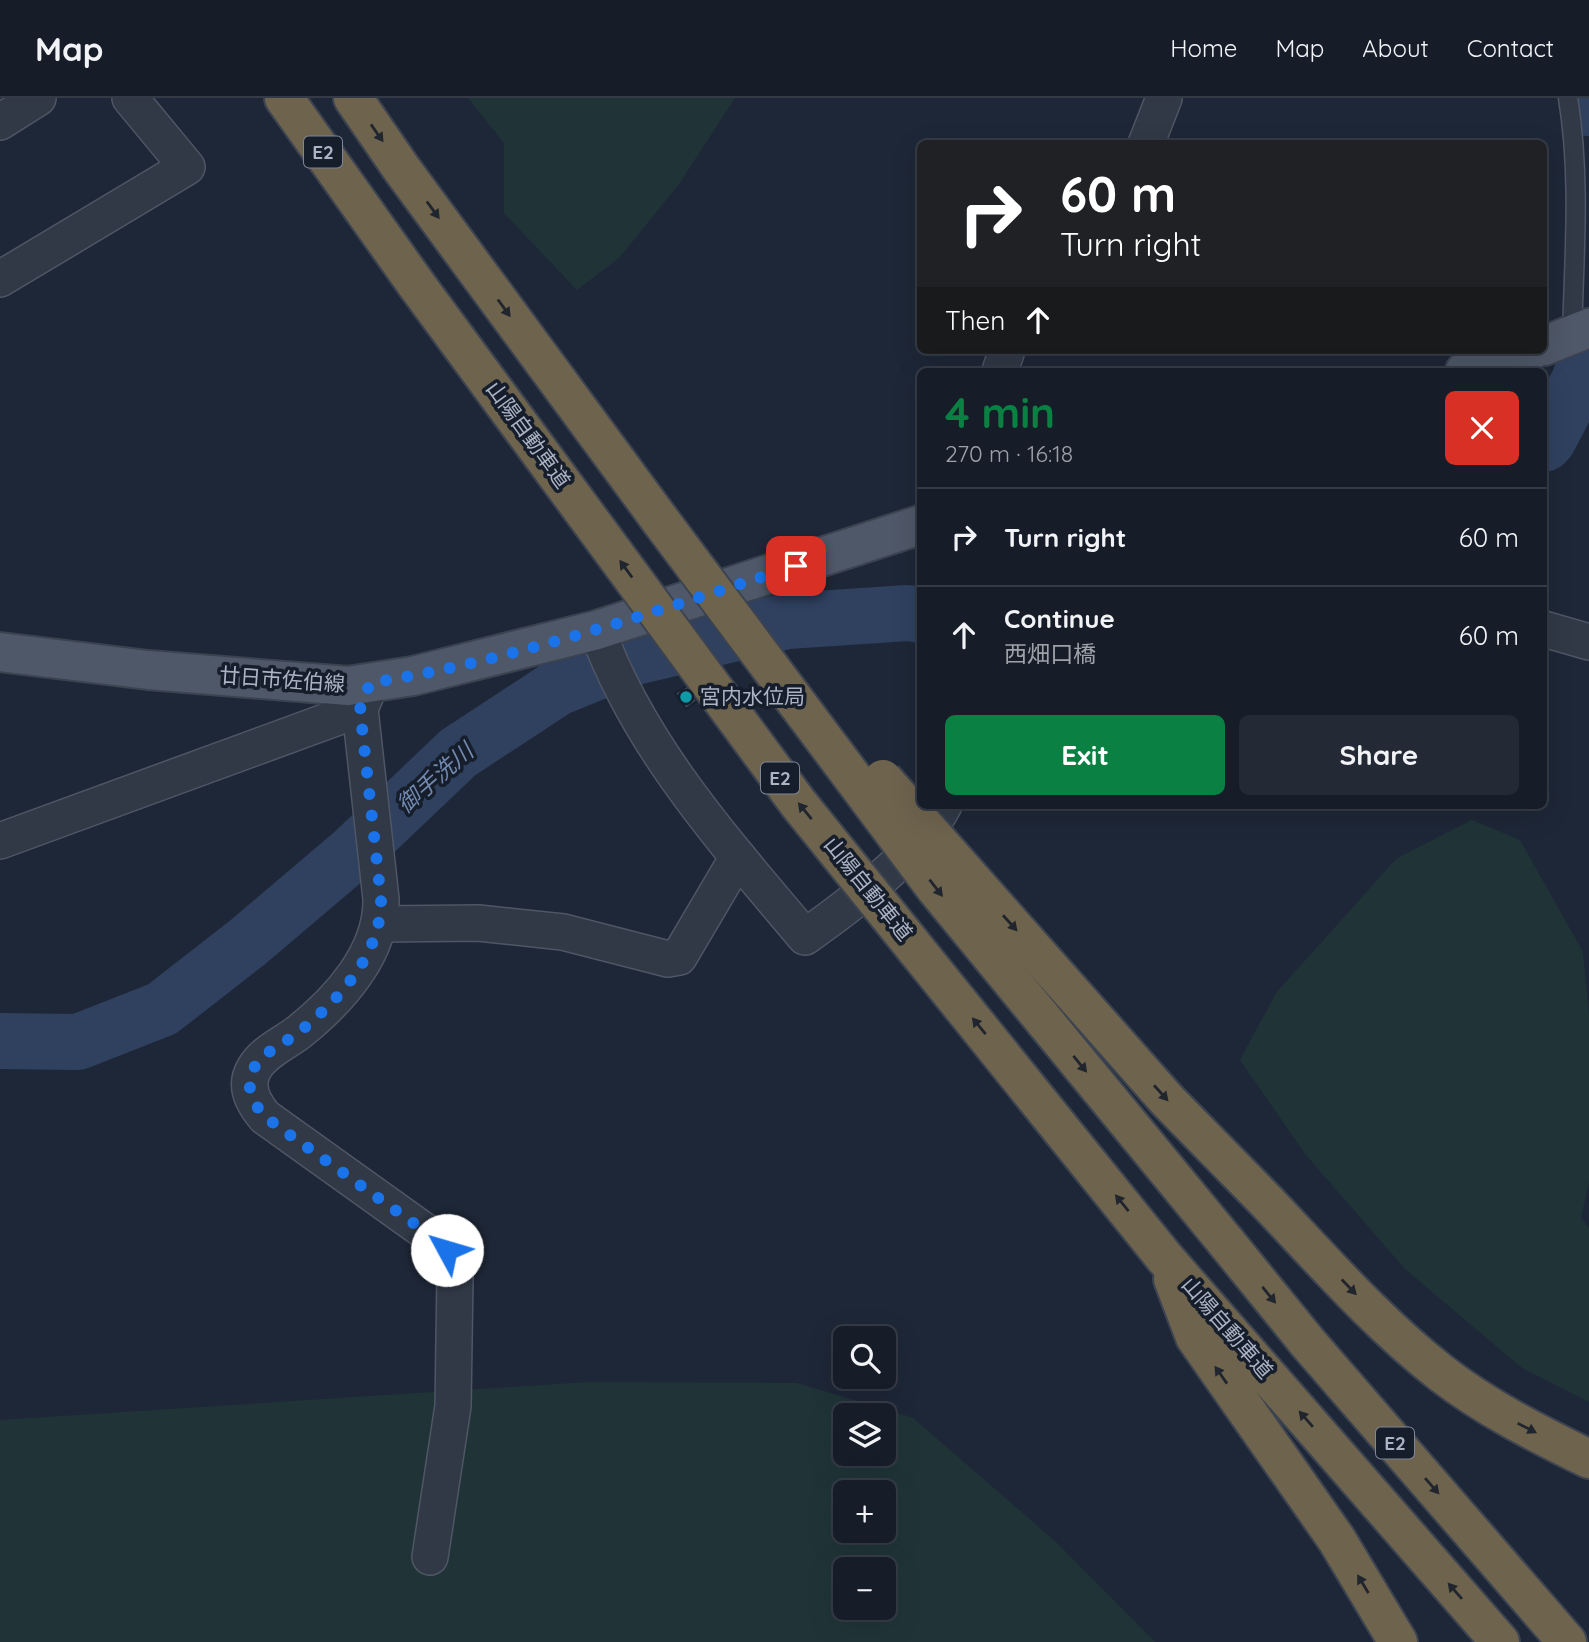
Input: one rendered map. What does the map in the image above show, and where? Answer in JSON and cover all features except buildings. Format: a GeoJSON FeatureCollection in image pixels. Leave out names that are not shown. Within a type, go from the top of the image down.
{"type":"FeatureCollection","features":[{"type":"Feature","properties":{"kind":"highway","name":"山陽自動車道"},"geometry":{"type":"LineString","coordinates":[[284,98],[416,284],[798,803],[1164,1256],[1500,1642]]}},
{"type":"Feature","properties":{"kind":"highway","name":"E2"},"geometry":{"type":"LineString","coordinates":[[353,98],[660,520],[936,889],[1308,1343],[1567,1642]]}},
{"type":"Feature","properties":{"kind":"highway"},"geometry":{"type":"LineString","coordinates":[[660,520],[912,813],[1167,1100],[1376,1314],[1441,1373],[1517,1423],[1589,1459]]}},
{"type":"Feature","properties":{"kind":"highway"},"geometry":{"type":"LineString","coordinates":[[1164,1256],[1195,1337],[1337,1541],[1398,1642]]}},
{"type":"Feature","properties":{"kind":"main road"},"geometry":{"type":"LineString","coordinates":[[1475,368],[1519,354]]}},
{"type":"Feature","properties":{"kind":"main road","name":"廿日市佐伯線"},"geometry":{"type":"LineString","coordinates":[[0,652],[148,670],[348,686],[365,696],[413,676],[599,638],[917,526]]}},
{"type":"Feature","properties":{"kind":"street"},"geometry":{"type":"LineString","coordinates":[[0,122],[38,98]]}},
{"type":"Feature","properties":{"kind":"street"},"geometry":{"type":"LineString","coordinates":[[0,279],[187,167],[130,98]]}},
{"type":"Feature","properties":{"kind":"street"},"geometry":{"type":"LineString","coordinates":[[1148,140],[1164,98]]}},
{"type":"Feature","properties":{"kind":"street"},"geometry":{"type":"LineString","coordinates":[[1547,630],[1589,642]]}},
{"type":"Feature","properties":{"kind":"street"},"geometry":{"type":"LineString","coordinates":[[599,638],[655,748],[738,857],[805,937],[846,908],[908,852],[941,809]]}},
{"type":"Feature","properties":{"kind":"street"},"geometry":{"type":"LineString","coordinates":[[0,841],[365,696],[370,804],[381,899],[380,924],[370,947],[342,993],[299,1031],[265,1056],[253,1069],[249,1086],[253,1103],[265,1117],[437,1240],[447,1250],[453,1262],[453,1406],[430,1557]]}},
{"type":"Feature","properties":{"kind":"street"},"geometry":{"type":"LineString","coordinates":[[380,924],[478,923],[563,932],[668,959],[679,957],[738,857]]}},
{"type":"Feature","properties":{"kind":"lane"},"geometry":{"type":"LineString","coordinates":[[1568,98],[1574,136],[1576,225],[1570,336]]}},
{"type":"Feature","properties":{"kind":"green space"},"geometry":{"type":"Polygon","coordinates":[[[468,98],[735,98],[679,184],[620,257],[577,290],[504,213],[504,143],[468,98]]]}},
{"type":"Feature","properties":{"kind":"green space"},"geometry":{"type":"Polygon","coordinates":[[[1472,820],[1520,840],[1583,952],[1589,1015],[1589,1182],[1581,1218],[1589,1228],[1589,1402],[1522,1368],[1405,1269],[1306,1155],[1240,1060],[1276,993],[1397,858],[1472,820]]]}},
{"type":"Feature","properties":{"kind":"green space"},"geometry":{"type":"Polygon","coordinates":[[[588,1382],[797,1383],[863,1403],[833,1403],[833,1466],[896,1466],[896,1413],[913,1418],[1056,1542],[1155,1642],[0,1642],[0,1420],[588,1382]]]}},
{"type":"Feature","properties":{"kind":"waterway","name":"御手洗川"},"geometry":{"type":"LineString","coordinates":[[1587,98],[1589,108]]}},
{"type":"Feature","properties":{"kind":"waterway","name":"御手洗川"},"geometry":{"type":"LineString","coordinates":[[1547,441],[1579,381],[1589,351]]}},
{"type":"Feature","properties":{"kind":"waterway","name":"御手洗川"},"geometry":{"type":"LineString","coordinates":[[0,1041],[78,1042],[162,1009],[248,942],[354,852],[458,753],[557,688],[631,658],[787,621],[917,614]]}},
{"type":"Feature","properties":{"kind":"place","name":"宮内水位局"},"geometry":{"type":"Point","coordinates":[686,697]}},
{"type":"Feature","properties":{"kind":"route"},"geometry":{"type":"LineString","coordinates":[[447,1250],[437,1240],[265,1117],[253,1103],[249,1086],[253,1069],[265,1056],[299,1031],[342,993],[370,947],[380,924],[381,899],[360,709],[370,683],[413,676],[597,631],[796,566]]}}]}
